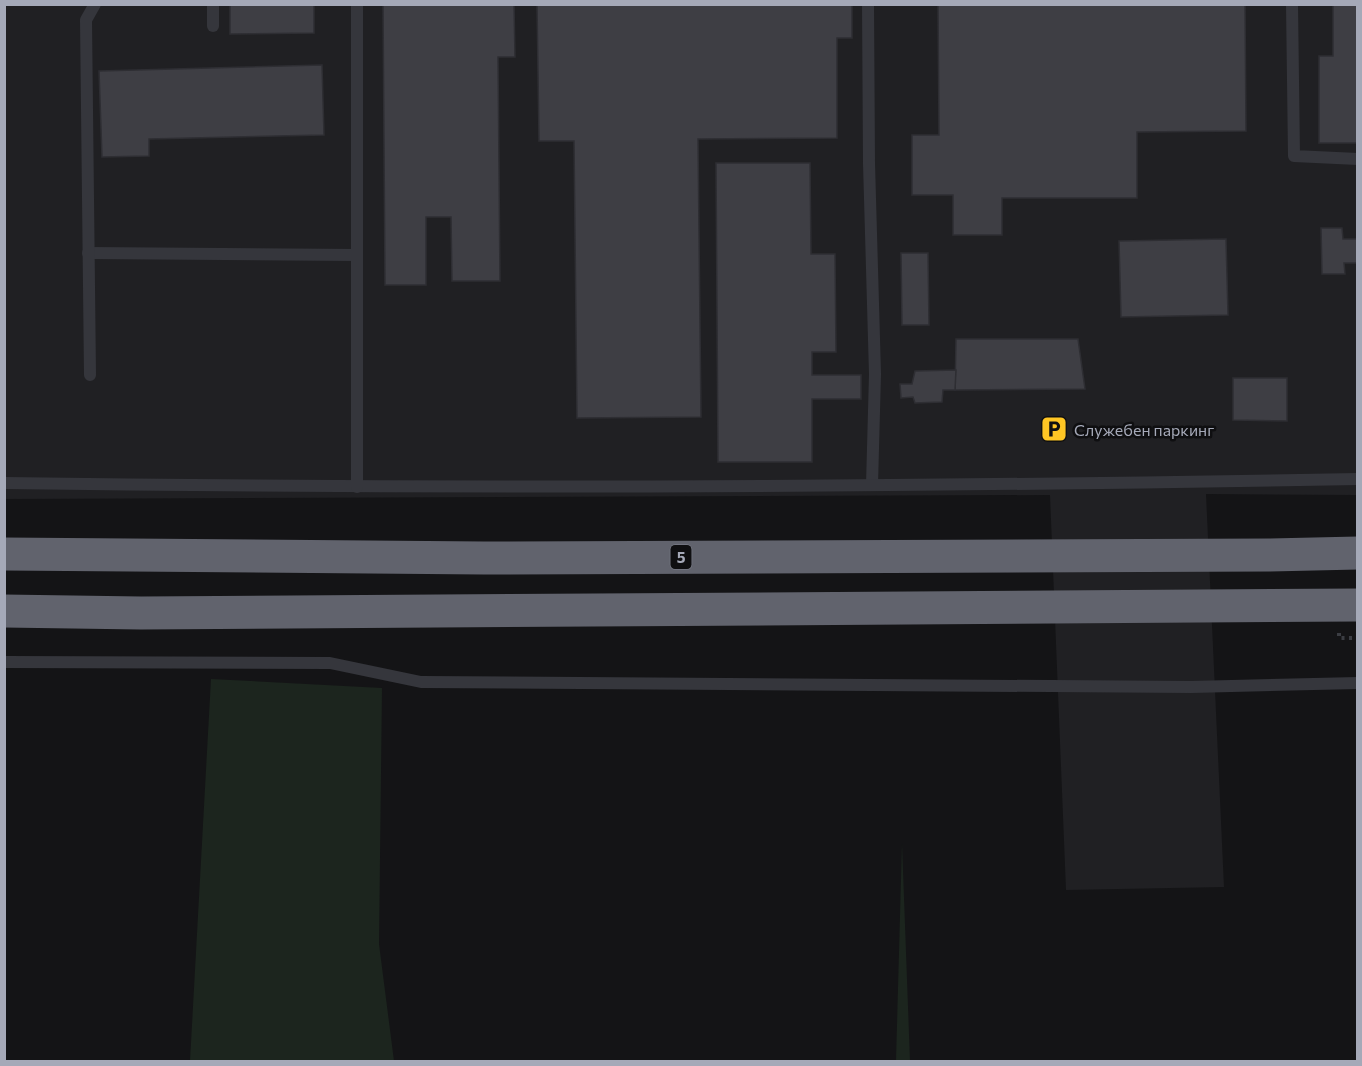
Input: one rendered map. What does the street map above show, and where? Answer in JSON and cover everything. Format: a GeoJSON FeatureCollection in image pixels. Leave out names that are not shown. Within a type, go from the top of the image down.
{"type":"FeatureCollection","features":[{"type":"Feature","properties":{"kind":"highway","name":"5"},"geometry":{"type":"LineString","coordinates":[[4,554],[496,558],[1358,553]]}},
{"type":"Feature","properties":{"kind":"highway"},"geometry":{"type":"LineString","coordinates":[[4,611],[153,613],[1358,605]]}},
{"type":"Feature","properties":{"kind":"lane"},"geometry":{"type":"LineString","coordinates":[[90,375],[86,20],[95,4]]}},
{"type":"Feature","properties":{"kind":"lane"},"geometry":{"type":"LineString","coordinates":[[213,4],[213,26]]}},
{"type":"Feature","properties":{"kind":"lane"},"geometry":{"type":"LineString","coordinates":[[357,4],[357,488]]}},
{"type":"Feature","properties":{"kind":"lane"},"geometry":{"type":"LineString","coordinates":[[868,4],[869,163],[875,374],[872,485]]}},
{"type":"Feature","properties":{"kind":"lane"},"geometry":{"type":"LineString","coordinates":[[1292,4],[1294,156],[1358,159]]}},
{"type":"Feature","properties":{"kind":"lane"},"geometry":{"type":"LineString","coordinates":[[88,253],[357,255]]}},
{"type":"Feature","properties":{"kind":"lane"},"geometry":{"type":"LineString","coordinates":[[4,483],[357,488],[1358,479]]}},
{"type":"Feature","properties":{"kind":"lane"},"geometry":{"type":"LineString","coordinates":[[4,662],[330,663],[421,682],[1179,687],[1358,683]]}},
{"type":"Feature","properties":{"kind":"path"},"geometry":{"type":"LineString","coordinates":[[1339,638],[1358,638]]}},
{"type":"Feature","properties":{"kind":"shaded area"},"geometry":{"type":"Polygon","coordinates":[[[4,5],[1357,5],[1357,495],[1206,494],[1224,887],[1066,890],[1050,495],[5,499],[4,5]]]}},
{"type":"Feature","properties":{"kind":"shaded area"},"geometry":{"type":"Polygon","coordinates":[[[211,679],[382,688],[379,944],[394,1061],[190,1061],[211,679]]]}},
{"type":"Feature","properties":{"kind":"shaded area"},"geometry":{"type":"Polygon","coordinates":[[[902,843],[910,1061],[910,1062],[896,1061],[902,843]]]}},
{"type":"Feature","properties":{"kind":"building"},"geometry":{"type":"Polygon","coordinates":[[[230,4],[314,4],[314,33],[230,34],[230,4]]]}},
{"type":"Feature","properties":{"kind":"building"},"geometry":{"type":"Polygon","coordinates":[[[383,4],[514,4],[515,57],[498,57],[500,281],[452,281],[451,217],[426,217],[426,285],[385,285],[383,4]]]}},
{"type":"Feature","properties":{"kind":"building"},"geometry":{"type":"Polygon","coordinates":[[[537,4],[852,4],[852,38],[837,38],[837,138],[698,139],[701,417],[577,418],[574,141],[539,141],[537,4]]]}},
{"type":"Feature","properties":{"kind":"building"},"geometry":{"type":"Polygon","coordinates":[[[938,4],[1245,4],[1246,131],[1137,132],[1137,198],[1002,198],[1002,235],[953,235],[953,195],[912,195],[912,135],[939,135],[938,4]]]}},
{"type":"Feature","properties":{"kind":"building"},"geometry":{"type":"Polygon","coordinates":[[[1333,4],[1358,4],[1358,143],[1319,143],[1319,56],[1333,56],[1333,4]]]}},
{"type":"Feature","properties":{"kind":"building"},"geometry":{"type":"Polygon","coordinates":[[[322,65],[324,135],[149,139],[149,156],[102,157],[99,71],[322,65]]]}},
{"type":"Feature","properties":{"kind":"building"},"geometry":{"type":"Polygon","coordinates":[[[716,163],[810,163],[811,254],[835,254],[836,352],[812,352],[812,375],[861,375],[861,399],[812,399],[812,462],[718,462],[716,163]]]}},
{"type":"Feature","properties":{"kind":"building"},"geometry":{"type":"Polygon","coordinates":[[[1321,228],[1342,228],[1343,239],[1358,239],[1358,263],[1344,263],[1345,274],[1322,274],[1321,228]]]}},
{"type":"Feature","properties":{"kind":"building"},"geometry":{"type":"Polygon","coordinates":[[[1226,239],[1228,315],[1121,317],[1119,241],[1226,239]]]}},
{"type":"Feature","properties":{"kind":"building"},"geometry":{"type":"Polygon","coordinates":[[[901,253],[928,253],[929,325],[902,325],[901,253]]]}},
{"type":"Feature","properties":{"kind":"building"},"geometry":{"type":"Polygon","coordinates":[[[956,339],[1078,339],[1085,389],[955,390],[956,339]]]}},
{"type":"Feature","properties":{"kind":"building"},"geometry":{"type":"Polygon","coordinates":[[[956,370],[955,390],[943,390],[942,402],[915,403],[913,397],[901,398],[900,384],[912,384],[915,371],[956,370]]]}},
{"type":"Feature","properties":{"kind":"building"},"geometry":{"type":"Polygon","coordinates":[[[1233,378],[1287,378],[1287,421],[1233,420],[1233,378]]]}},
{"type":"Feature","properties":{"kind":"place","name":"Служебен паркинг"},"geometry":{"type":"Point","coordinates":[1054,429]}}]}
